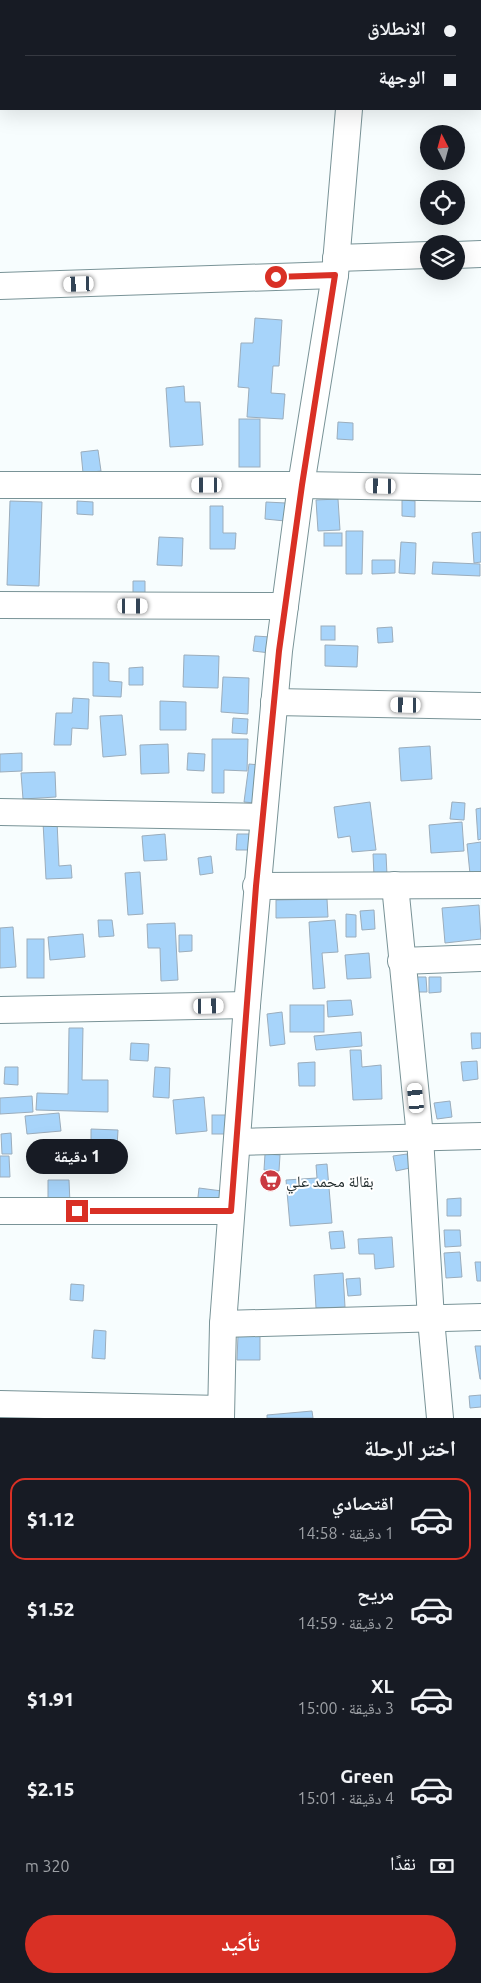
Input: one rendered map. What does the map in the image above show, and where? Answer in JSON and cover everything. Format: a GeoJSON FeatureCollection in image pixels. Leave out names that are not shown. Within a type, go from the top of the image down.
{"type":"FeatureCollection","features":[{"type":"Feature","properties":{"kind":"street"},"geometry":{"type":"LineString","coordinates":[[0,1404],[221,1414],[223,1324],[231,1211],[256,886],[274,702],[302,485],[336,267],[349,110]]}},
{"type":"Feature","properties":{"kind":"street"},"geometry":{"type":"LineString","coordinates":[[465,255],[481,254]]}},
{"type":"Feature","properties":{"kind":"street"},"geometry":{"type":"LineString","coordinates":[[0,286],[336,267],[420,257]]}},
{"type":"Feature","properties":{"kind":"street"},"geometry":{"type":"LineString","coordinates":[[0,485],[302,485],[481,488]]}},
{"type":"Feature","properties":{"kind":"street"},"geometry":{"type":"LineString","coordinates":[[0,605],[285,606]]}},
{"type":"Feature","properties":{"kind":"street"},"geometry":{"type":"LineString","coordinates":[[274,702],[481,706]]}},
{"type":"Feature","properties":{"kind":"street"},"geometry":{"type":"LineString","coordinates":[[0,812],[263,817]]}},
{"type":"Feature","properties":{"kind":"street"},"geometry":{"type":"LineString","coordinates":[[395,885],[401,961],[420,1137],[431,1319],[440,1418]]}},
{"type":"Feature","properties":{"kind":"street"},"geometry":{"type":"LineString","coordinates":[[256,886],[481,885]]}},
{"type":"Feature","properties":{"kind":"street"},"geometry":{"type":"LineString","coordinates":[[401,961],[481,958]]}},
{"type":"Feature","properties":{"kind":"street"},"geometry":{"type":"LineString","coordinates":[[0,1010],[247,1005]]}},
{"type":"Feature","properties":{"kind":"street"},"geometry":{"type":"LineString","coordinates":[[237,1142],[481,1136]]}},
{"type":"Feature","properties":{"kind":"street"},"geometry":{"type":"LineString","coordinates":[[0,1210],[231,1211]]}},
{"type":"Feature","properties":{"kind":"street"},"geometry":{"type":"LineString","coordinates":[[223,1324],[481,1317]]}},
{"type":"Feature","properties":{"kind":"building"},"geometry":{"type":"Polygon","coordinates":[[[255,318],[282,320],[279,366],[273,366],[271,393],[285,394],[283,419],[247,417],[249,388],[238,387],[241,343],[253,343],[255,318]]]}},
{"type":"Feature","properties":{"kind":"building"},"geometry":{"type":"Polygon","coordinates":[[[184,386],[185,402],[200,402],[203,445],[170,447],[166,388],[184,386]]]}},
{"type":"Feature","properties":{"kind":"building"},"geometry":{"type":"Polygon","coordinates":[[[239,419],[260,419],[260,467],[239,467],[239,419]]]}},
{"type":"Feature","properties":{"kind":"building"},"geometry":{"type":"Polygon","coordinates":[[[338,422],[353,423],[353,440],[337,439],[338,422]]]}},
{"type":"Feature","properties":{"kind":"building"},"geometry":{"type":"Polygon","coordinates":[[[98,450],[101,471],[83,473],[81,452],[98,450]]]}},
{"type":"Feature","properties":{"kind":"building"},"geometry":{"type":"Polygon","coordinates":[[[338,499],[340,530],[318,531],[316,500],[338,499]]]}},
{"type":"Feature","properties":{"kind":"building"},"geometry":{"type":"Polygon","coordinates":[[[402,500],[415,501],[415,517],[402,516],[402,500]]]}},
{"type":"Feature","properties":{"kind":"building"},"geometry":{"type":"Polygon","coordinates":[[[10,501],[42,502],[39,586],[7,585],[10,501]]]}},
{"type":"Feature","properties":{"kind":"building"},"geometry":{"type":"Polygon","coordinates":[[[77,501],[93,502],[93,515],[77,514],[77,501]]]}},
{"type":"Feature","properties":{"kind":"building"},"geometry":{"type":"Polygon","coordinates":[[[266,502],[286,503],[285,521],[265,519],[266,502]]]}},
{"type":"Feature","properties":{"kind":"building"},"geometry":{"type":"Polygon","coordinates":[[[210,506],[223,506],[223,533],[236,533],[235,549],[210,549],[210,506]]]}},
{"type":"Feature","properties":{"kind":"building"},"geometry":{"type":"Polygon","coordinates":[[[346,531],[363,531],[362,574],[346,574],[346,531]]]}},
{"type":"Feature","properties":{"kind":"building"},"geometry":{"type":"Polygon","coordinates":[[[481,532],[481,562],[474,563],[472,533],[481,532]]]}},
{"type":"Feature","properties":{"kind":"building"},"geometry":{"type":"Polygon","coordinates":[[[324,533],[342,533],[342,546],[324,546],[324,533]]]}},
{"type":"Feature","properties":{"kind":"building"},"geometry":{"type":"Polygon","coordinates":[[[159,537],[183,538],[182,566],[157,565],[159,537]]]}},
{"type":"Feature","properties":{"kind":"building"},"geometry":{"type":"Polygon","coordinates":[[[401,542],[416,543],[415,574],[399,573],[401,542]]]}},
{"type":"Feature","properties":{"kind":"building"},"geometry":{"type":"Polygon","coordinates":[[[372,560],[395,560],[395,573],[372,574],[372,560]]]}},
{"type":"Feature","properties":{"kind":"building"},"geometry":{"type":"Polygon","coordinates":[[[433,562],[480,564],[480,576],[432,574],[433,562]]]}},
{"type":"Feature","properties":{"kind":"building"},"geometry":{"type":"Polygon","coordinates":[[[133,581],[145,581],[145,598],[133,597],[133,581]]]}},
{"type":"Feature","properties":{"kind":"building"},"geometry":{"type":"Polygon","coordinates":[[[321,626],[335,626],[335,640],[321,640],[321,626]]]}},
{"type":"Feature","properties":{"kind":"building"},"geometry":{"type":"Polygon","coordinates":[[[392,627],[393,642],[378,643],[377,628],[392,627]]]}},
{"type":"Feature","properties":{"kind":"building"},"geometry":{"type":"Polygon","coordinates":[[[255,636],[271,637],[270,653],[253,651],[255,636]]]}},
{"type":"Feature","properties":{"kind":"building"},"geometry":{"type":"Polygon","coordinates":[[[325,645],[358,646],[357,667],[325,666],[325,645]]]}},
{"type":"Feature","properties":{"kind":"building"},"geometry":{"type":"Polygon","coordinates":[[[184,655],[219,656],[218,688],[183,687],[184,655]]]}},
{"type":"Feature","properties":{"kind":"building"},"geometry":{"type":"Polygon","coordinates":[[[93,662],[109,663],[109,681],[122,682],[121,697],[93,696],[93,662]]]}},
{"type":"Feature","properties":{"kind":"building"},"geometry":{"type":"Polygon","coordinates":[[[143,667],[143,685],[129,685],[129,668],[143,667]]]}},
{"type":"Feature","properties":{"kind":"building"},"geometry":{"type":"Polygon","coordinates":[[[223,677],[249,678],[248,714],[221,712],[223,677]]]}},
{"type":"Feature","properties":{"kind":"building"},"geometry":{"type":"Polygon","coordinates":[[[73,698],[89,699],[88,729],[72,728],[71,745],[54,745],[56,713],[72,713],[73,698]]]}},
{"type":"Feature","properties":{"kind":"building"},"geometry":{"type":"Polygon","coordinates":[[[160,701],[186,702],[186,730],[160,730],[160,701]]]}},
{"type":"Feature","properties":{"kind":"building"},"geometry":{"type":"Polygon","coordinates":[[[122,715],[126,755],[103,757],[100,716],[122,715]]]}},
{"type":"Feature","properties":{"kind":"building"},"geometry":{"type":"Polygon","coordinates":[[[233,718],[248,719],[247,734],[232,733],[233,718]]]}},
{"type":"Feature","properties":{"kind":"building"},"geometry":{"type":"Polygon","coordinates":[[[212,739],[248,739],[247,771],[224,770],[224,793],[212,793],[212,739]]]}},
{"type":"Feature","properties":{"kind":"building"},"geometry":{"type":"Polygon","coordinates":[[[168,744],[169,773],[141,774],[140,745],[168,744]]]}},
{"type":"Feature","properties":{"kind":"building"},"geometry":{"type":"Polygon","coordinates":[[[430,746],[432,779],[401,781],[399,748],[430,746]]]}},
{"type":"Feature","properties":{"kind":"building"},"geometry":{"type":"Polygon","coordinates":[[[22,753],[22,771],[0,772],[0,754],[22,753]]]}},
{"type":"Feature","properties":{"kind":"building"},"geometry":{"type":"Polygon","coordinates":[[[188,753],[205,754],[204,771],[187,770],[188,753]]]}},
{"type":"Feature","properties":{"kind":"building"},"geometry":{"type":"Polygon","coordinates":[[[249,764],[260,765],[255,803],[244,802],[249,764]]]}},
{"type":"Feature","properties":{"kind":"building"},"geometry":{"type":"Polygon","coordinates":[[[55,772],[56,797],[23,799],[21,773],[55,772]]]}},
{"type":"Feature","properties":{"kind":"building"},"geometry":{"type":"Polygon","coordinates":[[[370,802],[376,850],[352,852],[350,836],[338,838],[334,807],[370,802]]]}},
{"type":"Feature","properties":{"kind":"building"},"geometry":{"type":"Polygon","coordinates":[[[452,802],[465,803],[464,820],[450,819],[452,802]]]}},
{"type":"Feature","properties":{"kind":"building"},"geometry":{"type":"Polygon","coordinates":[[[481,808],[481,839],[478,840],[476,809],[481,808]]]}},
{"type":"Feature","properties":{"kind":"building"},"geometry":{"type":"Polygon","coordinates":[[[57,821],[59,866],[71,865],[72,878],[46,879],[43,822],[57,821]]]}},
{"type":"Feature","properties":{"kind":"building"},"geometry":{"type":"Polygon","coordinates":[[[462,822],[464,851],[431,853],[429,825],[462,822]]]}},
{"type":"Feature","properties":{"kind":"building"},"geometry":{"type":"Polygon","coordinates":[[[165,834],[167,860],[144,861],[142,836],[165,834]]]}},
{"type":"Feature","properties":{"kind":"building"},"geometry":{"type":"Polygon","coordinates":[[[237,834],[251,834],[250,850],[236,850],[237,834]]]}},
{"type":"Feature","properties":{"kind":"building"},"geometry":{"type":"Polygon","coordinates":[[[481,842],[481,873],[470,874],[467,844],[481,842]]]}},
{"type":"Feature","properties":{"kind":"building"},"geometry":{"type":"Polygon","coordinates":[[[373,854],[386,854],[387,875],[374,876],[373,854]]]}},
{"type":"Feature","properties":{"kind":"building"},"geometry":{"type":"Polygon","coordinates":[[[211,856],[213,873],[200,875],[198,858],[211,856]]]}},
{"type":"Feature","properties":{"kind":"building"},"geometry":{"type":"Polygon","coordinates":[[[140,872],[143,914],[128,915],[125,873],[140,872]]]}},
{"type":"Feature","properties":{"kind":"building"},"geometry":{"type":"Polygon","coordinates":[[[327,899],[328,917],[276,918],[276,900],[327,899]]]}},
{"type":"Feature","properties":{"kind":"building"},"geometry":{"type":"Polygon","coordinates":[[[479,905],[481,939],[445,943],[442,908],[479,905]]]}},
{"type":"Feature","properties":{"kind":"building"},"geometry":{"type":"Polygon","coordinates":[[[374,910],[375,929],[362,930],[360,911],[374,910]]]}},
{"type":"Feature","properties":{"kind":"building"},"geometry":{"type":"Polygon","coordinates":[[[346,914],[356,915],[356,937],[346,937],[346,914]]]}},
{"type":"Feature","properties":{"kind":"building"},"geometry":{"type":"Polygon","coordinates":[[[98,920],[112,920],[114,936],[99,937],[98,920]]]}},
{"type":"Feature","properties":{"kind":"building"},"geometry":{"type":"Polygon","coordinates":[[[335,920],[338,952],[322,953],[325,988],[313,989],[309,922],[335,920]]]}},
{"type":"Feature","properties":{"kind":"building"},"geometry":{"type":"Polygon","coordinates":[[[175,923],[178,980],[161,981],[160,948],[148,948],[147,924],[175,923]]]}},
{"type":"Feature","properties":{"kind":"building"},"geometry":{"type":"Polygon","coordinates":[[[13,927],[16,967],[0,968],[0,928],[13,927]]]}},
{"type":"Feature","properties":{"kind":"building"},"geometry":{"type":"Polygon","coordinates":[[[83,934],[85,957],[50,960],[48,937],[83,934]]]}},
{"type":"Feature","properties":{"kind":"building"},"geometry":{"type":"Polygon","coordinates":[[[179,935],[192,935],[192,951],[179,952],[179,935]]]}},
{"type":"Feature","properties":{"kind":"building"},"geometry":{"type":"Polygon","coordinates":[[[27,939],[44,939],[44,978],[27,978],[27,939]]]}},
{"type":"Feature","properties":{"kind":"building"},"geometry":{"type":"Polygon","coordinates":[[[369,953],[371,978],[347,979],[345,955],[369,953]]]}},
{"type":"Feature","properties":{"kind":"building"},"geometry":{"type":"Polygon","coordinates":[[[416,977],[426,977],[427,992],[417,992],[416,977]]]}},
{"type":"Feature","properties":{"kind":"building"},"geometry":{"type":"Polygon","coordinates":[[[429,977],[441,977],[441,992],[429,993],[429,977]]]}},
{"type":"Feature","properties":{"kind":"building"},"geometry":{"type":"Polygon","coordinates":[[[351,1000],[353,1015],[328,1017],[327,1001],[351,1000]]]}},
{"type":"Feature","properties":{"kind":"building"},"geometry":{"type":"Polygon","coordinates":[[[290,1005],[324,1005],[324,1032],[290,1032],[290,1005]]]}},
{"type":"Feature","properties":{"kind":"building"},"geometry":{"type":"Polygon","coordinates":[[[282,1012],[285,1044],[270,1046],[267,1014],[282,1012]]]}},
{"type":"Feature","properties":{"kind":"building"},"geometry":{"type":"Polygon","coordinates":[[[69,1028],[83,1028],[82,1080],[108,1080],[108,1112],[36,1110],[37,1093],[68,1094],[69,1028]]]}},
{"type":"Feature","properties":{"kind":"building"},"geometry":{"type":"Polygon","coordinates":[[[361,1032],[362,1046],[316,1050],[314,1036],[361,1032]]]}},
{"type":"Feature","properties":{"kind":"building"},"geometry":{"type":"Polygon","coordinates":[[[471,1033],[481,1033],[481,1048],[472,1049],[471,1033]]]}},
{"type":"Feature","properties":{"kind":"building"},"geometry":{"type":"Polygon","coordinates":[[[131,1043],[149,1044],[148,1061],[130,1060],[131,1043]]]}},
{"type":"Feature","properties":{"kind":"building"},"geometry":{"type":"Polygon","coordinates":[[[350,1050],[361,1050],[362,1067],[381,1065],[382,1099],[353,1100],[350,1050]]]}},
{"type":"Feature","properties":{"kind":"building"},"geometry":{"type":"Polygon","coordinates":[[[477,1061],[478,1079],[463,1081],[461,1062],[477,1061]]]}},
{"type":"Feature","properties":{"kind":"building"},"geometry":{"type":"Polygon","coordinates":[[[315,1062],[315,1086],[299,1086],[298,1063],[315,1062]]]}},
{"type":"Feature","properties":{"kind":"building"},"geometry":{"type":"Polygon","coordinates":[[[5,1067],[18,1067],[18,1085],[4,1084],[5,1067]]]}},
{"type":"Feature","properties":{"kind":"building"},"geometry":{"type":"Polygon","coordinates":[[[155,1067],[170,1068],[169,1098],[153,1097],[155,1067]]]}},
{"type":"Feature","properties":{"kind":"building"},"geometry":{"type":"Polygon","coordinates":[[[32,1096],[33,1112],[0,1114],[0,1098],[32,1096]]]}},
{"type":"Feature","properties":{"kind":"building"},"geometry":{"type":"Polygon","coordinates":[[[204,1097],[207,1131],[176,1134],[173,1100],[204,1097]]]}},
{"type":"Feature","properties":{"kind":"building"},"geometry":{"type":"Polygon","coordinates":[[[450,1101],[452,1117],[437,1119],[434,1103],[450,1101]]]}},
{"type":"Feature","properties":{"kind":"building"},"geometry":{"type":"Polygon","coordinates":[[[59,1113],[61,1131],[27,1134],[25,1116],[59,1113]]]}},
{"type":"Feature","properties":{"kind":"building"},"geometry":{"type":"Polygon","coordinates":[[[212,1115],[226,1115],[226,1134],[212,1134],[212,1115]]]}},
{"type":"Feature","properties":{"kind":"building"},"geometry":{"type":"Polygon","coordinates":[[[91,1129],[118,1130],[117,1147],[91,1146],[91,1129]]]}},
{"type":"Feature","properties":{"kind":"building"},"geometry":{"type":"Polygon","coordinates":[[[11,1133],[12,1154],[2,1154],[1,1134],[11,1133]]]}},
{"type":"Feature","properties":{"kind":"building"},"geometry":{"type":"Polygon","coordinates":[[[265,1154],[280,1155],[279,1171],[264,1170],[265,1154]]]}},
{"type":"Feature","properties":{"kind":"building"},"geometry":{"type":"Polygon","coordinates":[[[407,1154],[410,1168],[396,1171],[393,1156],[407,1154]]]}},
{"type":"Feature","properties":{"kind":"building"},"geometry":{"type":"Polygon","coordinates":[[[0,1156],[9,1156],[10,1177],[0,1177],[0,1156]]]}},
{"type":"Feature","properties":{"kind":"building"},"geometry":{"type":"Polygon","coordinates":[[[327,1164],[332,1223],[290,1226],[286,1180],[317,1178],[316,1165],[327,1164]]]}},
{"type":"Feature","properties":{"kind":"building"},"geometry":{"type":"Polygon","coordinates":[[[48,1180],[69,1180],[70,1204],[48,1203],[48,1180]]]}},
{"type":"Feature","properties":{"kind":"building"},"geometry":{"type":"Polygon","coordinates":[[[199,1188],[222,1191],[220,1208],[197,1206],[199,1188]]]}},
{"type":"Feature","properties":{"kind":"building"},"geometry":{"type":"Polygon","coordinates":[[[461,1198],[461,1216],[447,1216],[447,1199],[461,1198]]]}},
{"type":"Feature","properties":{"kind":"building"},"geometry":{"type":"Polygon","coordinates":[[[444,1230],[460,1230],[461,1246],[445,1247],[444,1230]]]}},
{"type":"Feature","properties":{"kind":"building"},"geometry":{"type":"Polygon","coordinates":[[[343,1231],[345,1248],[331,1249],[329,1232],[343,1231]]]}},
{"type":"Feature","properties":{"kind":"building"},"geometry":{"type":"Polygon","coordinates":[[[392,1237],[394,1267],[375,1269],[374,1254],[359,1254],[358,1239],[392,1237]]]}},
{"type":"Feature","properties":{"kind":"building"},"geometry":{"type":"Polygon","coordinates":[[[460,1252],[462,1277],[446,1278],[444,1253],[460,1252]]]}},
{"type":"Feature","properties":{"kind":"building"},"geometry":{"type":"Polygon","coordinates":[[[475,1262],[481,1262],[481,1281],[477,1281],[475,1262]]]}},
{"type":"Feature","properties":{"kind":"building"},"geometry":{"type":"Polygon","coordinates":[[[343,1273],[345,1307],[316,1308],[314,1275],[343,1273]]]}},
{"type":"Feature","properties":{"kind":"building"},"geometry":{"type":"Polygon","coordinates":[[[360,1278],[361,1295],[348,1296],[346,1279],[360,1278]]]}},
{"type":"Feature","properties":{"kind":"building"},"geometry":{"type":"Polygon","coordinates":[[[71,1284],[84,1285],[83,1301],[70,1300],[71,1284]]]}},
{"type":"Feature","properties":{"kind":"building"},"geometry":{"type":"Polygon","coordinates":[[[94,1330],[106,1331],[105,1359],[92,1358],[94,1330]]]}},
{"type":"Feature","properties":{"kind":"building"},"geometry":{"type":"Polygon","coordinates":[[[238,1335],[260,1335],[260,1360],[237,1360],[238,1335]]]}},
{"type":"Feature","properties":{"kind":"building"},"geometry":{"type":"Polygon","coordinates":[[[475,1346],[481,1346],[481,1379],[480,1379],[475,1346]]]}},
{"type":"Feature","properties":{"kind":"building"},"geometry":{"type":"Polygon","coordinates":[[[481,1395],[481,1407],[470,1408],[469,1396],[481,1395]]]}},
{"type":"Feature","properties":{"kind":"building"},"geometry":{"type":"Polygon","coordinates":[[[312,1411],[313,1418],[267,1418],[267,1415],[312,1411]]]}},
{"type":"Feature","properties":{"kind":"place","name":"بقالة محمد علي"},"geometry":{"type":"Point","coordinates":[270,1181]}},
{"type":"Feature","properties":{"kind":"route"},"geometry":{"type":"LineString","coordinates":[[77,1211],[231,1211],[256,886],[279,651],[302,485],[335,275],[276,277]]}}]}
